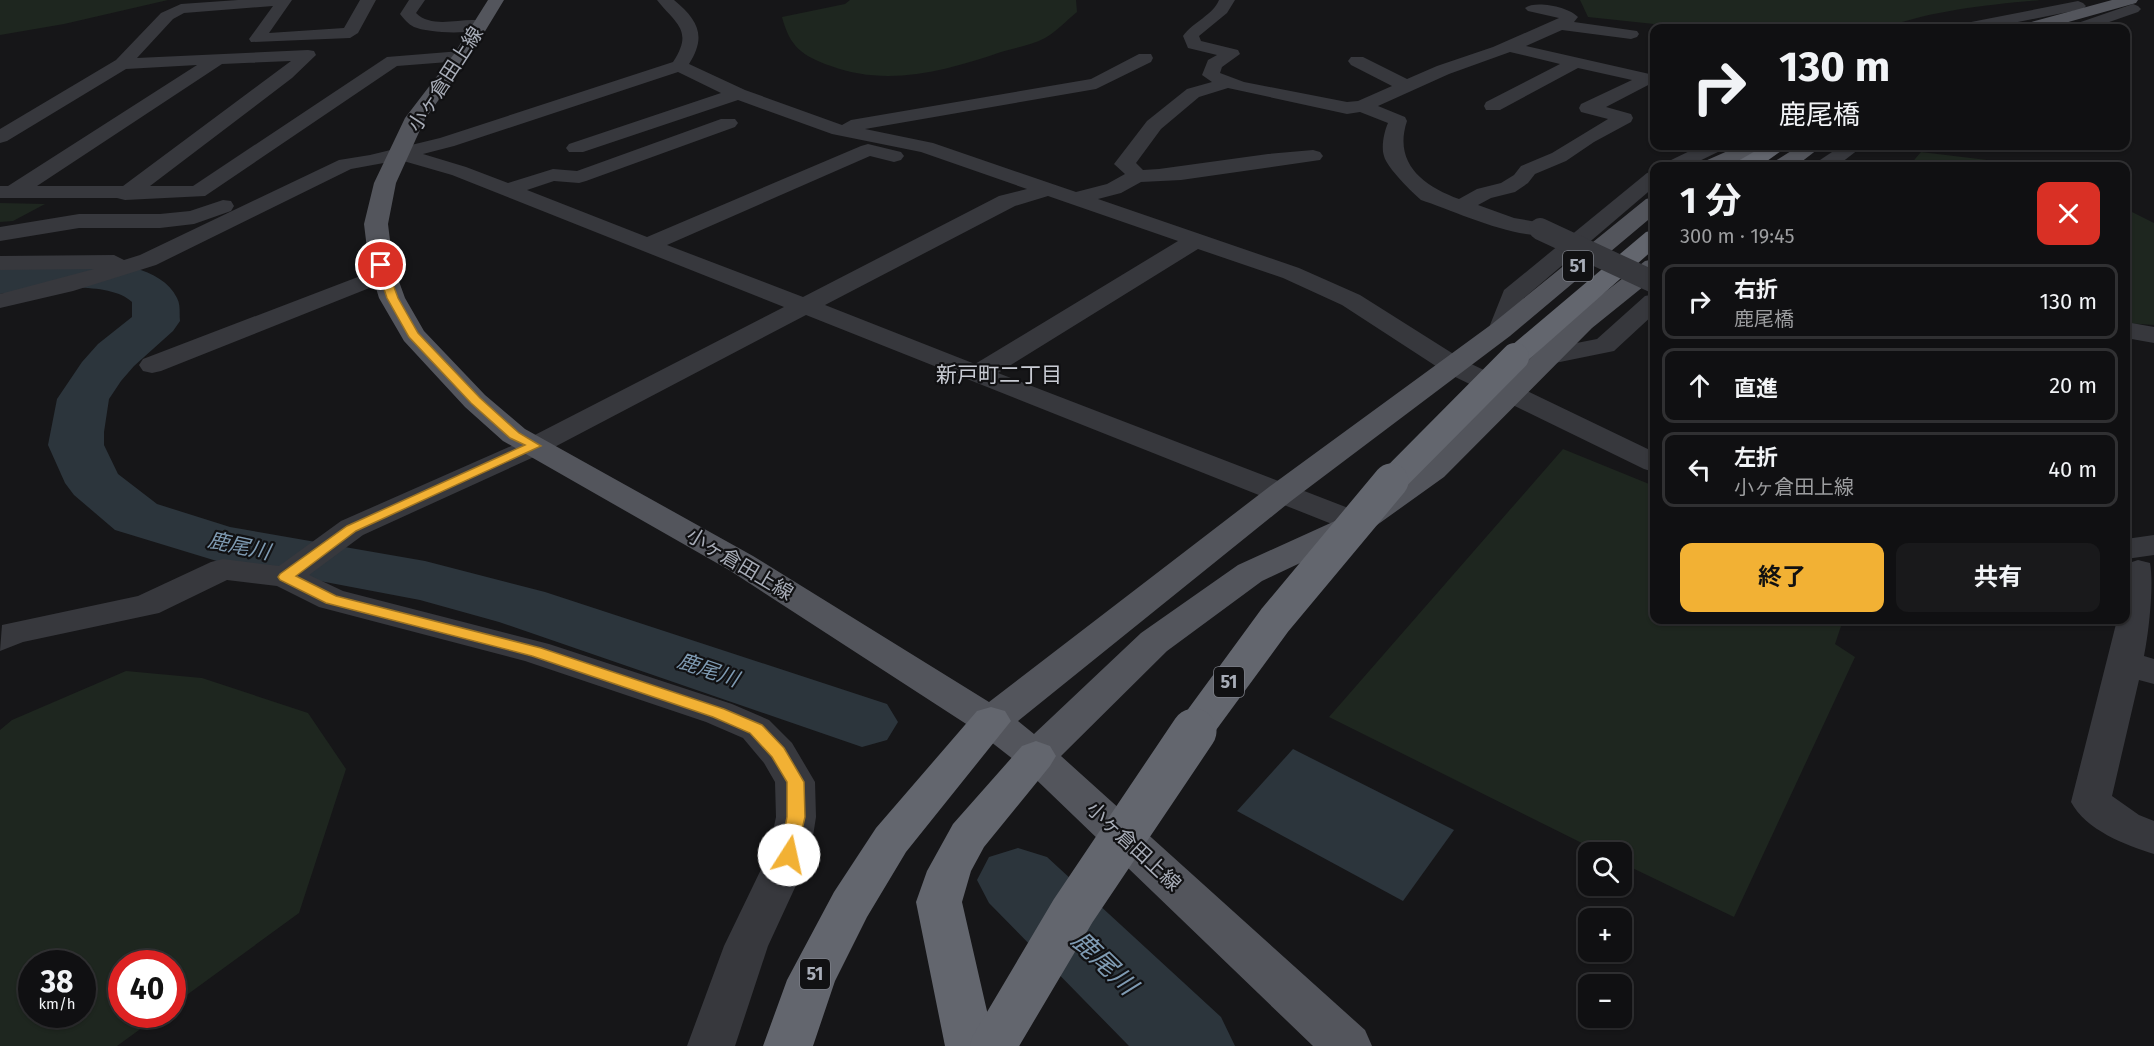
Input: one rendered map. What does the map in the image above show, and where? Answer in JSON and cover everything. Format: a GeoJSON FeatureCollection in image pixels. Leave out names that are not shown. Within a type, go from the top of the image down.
{"type":"FeatureCollection","features":[{"type":"Feature","properties":{"kind":"highway"},"geometry":{"type":"LineString","coordinates":[[1752,162],[1772,150]]}},
{"type":"Feature","properties":{"kind":"highway","name":"51"},"geometry":{"type":"LineString","coordinates":[[993,1046],[1070,914],[1178,751],[1288,603],[1376,498],[1449,421],[1522,348],[1650,240]]}},
{"type":"Feature","properties":{"kind":"highway","name":"51"},"geometry":{"type":"LineString","coordinates":[[788,1046],[811,980],[850,905],[891,840],[991,721]]}},
{"type":"Feature","properties":{"kind":"highway","name":"51"},"geometry":{"type":"LineString","coordinates":[[970,1046],[939,902],[949,871],[968,837],[1036,756]]}},
{"type":"Feature","properties":{"kind":"main road"},"geometry":{"type":"LineString","coordinates":[[2047,24],[2131,4]]}},
{"type":"Feature","properties":{"kind":"main road","name":"小ヶ倉田上線"},"geometry":{"type":"LineString","coordinates":[[488,13],[461,56],[416,118],[385,183],[376,224],[384,274],[392,298],[413,334],[476,401],[514,435],[741,563],[991,721],[1036,756],[1347,1046]]}},
{"type":"Feature","properties":{"kind":"main road"},"geometry":{"type":"LineString","coordinates":[[1721,162],[1746,150]]}},
{"type":"Feature","properties":{"kind":"main road"},"geometry":{"type":"LineString","coordinates":[[1789,162],[1806,150]]}},
{"type":"Feature","properties":{"kind":"main road","name":"51"},"geometry":{"type":"LineString","coordinates":[[1036,756],[1154,642],[1172,629],[1250,573],[1358,523],[1432,471],[1511,395],[1522,348],[1650,208]]}},
{"type":"Feature","properties":{"kind":"main road","name":"51"},"geometry":{"type":"LineString","coordinates":[[991,721],[1280,494],[1454,366],[1522,348],[1583,322],[1650,269]]}},
{"type":"Feature","properties":{"kind":"street"},"geometry":{"type":"LineString","coordinates":[[0,137],[122,64],[167,16],[181,9],[303,0]]}},
{"type":"Feature","properties":{"kind":"street"},"geometry":{"type":"LineString","coordinates":[[285,1],[257,39],[350,33],[368,0]]}},
{"type":"Feature","properties":{"kind":"street"},"geometry":{"type":"LineString","coordinates":[[417,0],[408,14],[413,20],[428,26],[488,13]]}},
{"type":"Feature","properties":{"kind":"street"},"geometry":{"type":"LineString","coordinates":[[0,234],[78,221],[160,221],[194,217],[315,168],[370,161],[447,142],[679,66],[692,45],[689,28],[676,10],[665,0]]}},
{"type":"Feature","properties":{"kind":"street"},"geometry":{"type":"LineString","coordinates":[[1227,0],[1222,10],[1208,18],[1191,36],[1194,44],[1232,53],[1214,64],[1210,72],[1229,82],[1347,108],[1362,106],[1407,85],[1559,26]]}},
{"type":"Feature","properties":{"kind":"street"},"geometry":{"type":"LineString","coordinates":[[2087,24],[2131,4]]}},
{"type":"Feature","properties":{"kind":"street"},"geometry":{"type":"LineString","coordinates":[[1986,24],[2078,6]]}},
{"type":"Feature","properties":{"kind":"street"},"geometry":{"type":"LineString","coordinates":[[1532,12],[1559,26],[1631,34]]}},
{"type":"Feature","properties":{"kind":"street"},"geometry":{"type":"LineString","coordinates":[[1462,206],[1484,194],[1508,188],[1521,179],[1528,170],[1559,157],[1587,138],[1624,118],[1588,108],[1619,95],[1648,78],[1509,47]]}},
{"type":"Feature","properties":{"kind":"street"},"geometry":{"type":"LineString","coordinates":[[122,64],[308,55],[286,74],[125,194]]}},
{"type":"Feature","properties":{"kind":"street"},"geometry":{"type":"LineString","coordinates":[[7,192],[125,194],[198,192],[393,61],[461,56]]}},
{"type":"Feature","properties":{"kind":"street"},"geometry":{"type":"LineString","coordinates":[[839,130],[859,123],[1096,84],[1119,74],[1133,63],[1145,58]]}},
{"type":"Feature","properties":{"kind":"street"},"geometry":{"type":"LineString","coordinates":[[1493,106],[1570,59]]}},
{"type":"Feature","properties":{"kind":"street"},"geometry":{"type":"LineString","coordinates":[[7,192],[217,61]]}},
{"type":"Feature","properties":{"kind":"street"},"geometry":{"type":"LineString","coordinates":[[1357,61],[1383,76],[1407,85]]}},
{"type":"Feature","properties":{"kind":"street"},"geometry":{"type":"LineString","coordinates":[[679,66],[739,94],[839,130],[926,147],[1291,273],[1351,300],[1454,366],[1650,461]]}},
{"type":"Feature","properties":{"kind":"street"},"geometry":{"type":"LineString","coordinates":[[1137,176],[1124,164],[1154,124],[1192,93],[1229,82]]}},
{"type":"Feature","properties":{"kind":"street"},"geometry":{"type":"LineString","coordinates":[[576,148],[717,99],[739,94]]}},
{"type":"Feature","properties":{"kind":"street"},"geometry":{"type":"LineString","coordinates":[[1362,106],[1398,121],[1394,132],[1394,157],[1418,186],[1429,195],[1510,224],[1540,230],[1650,280]]}},
{"type":"Feature","properties":{"kind":"street"},"geometry":{"type":"LineString","coordinates":[[507,190],[553,175],[579,177],[728,123]]}},
{"type":"Feature","properties":{"kind":"street"},"geometry":{"type":"LineString","coordinates":[[900,157],[926,147]]}},
{"type":"Feature","properties":{"kind":"street"},"geometry":{"type":"LineString","coordinates":[[647,245],[868,150],[900,157],[1022,197]]}},
{"type":"Feature","properties":{"kind":"street"},"geometry":{"type":"LineString","coordinates":[[1682,162],[1707,150]]}},
{"type":"Feature","properties":{"kind":"street"},"geometry":{"type":"LineString","coordinates":[[1830,162],[1847,150]]}},
{"type":"Feature","properties":{"kind":"street"},"geometry":{"type":"LineString","coordinates":[[399,153],[459,171],[1358,523]]}},
{"type":"Feature","properties":{"kind":"street"},"geometry":{"type":"LineString","coordinates":[[1072,199],[1114,189],[1137,176],[1219,170],[1266,158],[1313,156]]}},
{"type":"Feature","properties":{"kind":"street"},"geometry":{"type":"LineString","coordinates":[[0,301],[64,286],[148,260],[345,164]]}},
{"type":"Feature","properties":{"kind":"street"},"geometry":{"type":"LineString","coordinates":[[1650,180],[1513,296],[1522,348],[1605,345],[1650,305]]}},
{"type":"Feature","properties":{"kind":"street"},"geometry":{"type":"LineString","coordinates":[[285,577],[352,528],[535,446],[1007,201],[1046,190]]}},
{"type":"Feature","properties":{"kind":"street"},"geometry":{"type":"LineString","coordinates":[[0,251],[103,233],[194,238]]}},
{"type":"Feature","properties":{"kind":"street"},"geometry":{"type":"LineString","coordinates":[[976,374],[1196,240]]}},
{"type":"Feature","properties":{"kind":"street"},"geometry":{"type":"LineString","coordinates":[[0,263],[148,260]]}},
{"type":"Feature","properties":{"kind":"street"},"geometry":{"type":"LineString","coordinates":[[152,365],[384,274]]}},
{"type":"Feature","properties":{"kind":"street"},"geometry":{"type":"LineString","coordinates":[[2130,331],[2154,335]]}},
{"type":"Feature","properties":{"kind":"street"},"geometry":{"type":"LineString","coordinates":[[2139,559],[2137,610],[2140,667],[2091,802],[2125,826],[2154,838]]}},
{"type":"Feature","properties":{"kind":"street"},"geometry":{"type":"LineString","coordinates":[[0,639],[14,633],[147,605],[223,569],[285,577],[331,599],[536,652],[719,713],[756,729],[778,753],[795,782],[796,817],[789,855],[746,946],[711,1046]]}},
{"type":"Feature","properties":{"kind":"shaded area"},"geometry":{"type":"Polygon","coordinates":[[[0,0],[168,0],[64,24],[0,35],[0,0]]]}},
{"type":"Feature","properties":{"kind":"shaded area"},"geometry":{"type":"Polygon","coordinates":[[[850,0],[1076,0],[1077,12],[1049,35],[1029,44],[938,70],[895,76],[873,75],[831,66],[805,54],[793,43],[782,17],[845,4],[850,0]]]}},
{"type":"Feature","properties":{"kind":"shaded area"},"geometry":{"type":"Polygon","coordinates":[[[1580,0],[2040,0],[1981,6],[1897,24],[1654,24],[1588,17],[1580,0]]]}},
{"type":"Feature","properties":{"kind":"shaded area"},"geometry":{"type":"Polygon","coordinates":[[[1921,152],[1995,162],[1912,162],[1921,152]]]}},
{"type":"Feature","properties":{"kind":"shaded area"},"geometry":{"type":"Polygon","coordinates":[[[0,203],[45,204],[13,221],[0,222],[0,203]]]}},
{"type":"Feature","properties":{"kind":"shaded area"},"geometry":{"type":"Polygon","coordinates":[[[2130,211],[2154,223],[2154,325],[2130,323],[2130,211]]]}},
{"type":"Feature","properties":{"kind":"shaded area"},"geometry":{"type":"Polygon","coordinates":[[[1563,449],[1650,484],[1650,624],[1842,624],[1835,644],[1855,657],[1734,917],[1632,868],[1632,842],[1580,842],[1329,717],[1563,449]]]}},
{"type":"Feature","properties":{"kind":"shaded area"},"geometry":{"type":"Polygon","coordinates":[[[126,671],[202,678],[308,713],[346,769],[299,913],[186,996],[186,950],[108,950],[108,1028],[142,1028],[117,1046],[0,1046],[0,730],[12,720],[126,671]]]}},
{"type":"Feature","properties":{"kind":"shaded area"},"geometry":{"type":"Polygon","coordinates":[[[1293,749],[1454,830],[1403,901],[1237,811],[1293,749]]]}},
{"type":"Feature","properties":{"kind":"waterway","name":"鹿尾川"},"geometry":{"type":"LineString","coordinates":[[0,280],[59,275],[105,277],[126,280],[143,287],[154,298],[156,321],[116,355],[100,373],[83,399],[77,432],[76,445],[94,483],[136,517],[220,544],[425,581],[522,607],[862,722]]}},
{"type":"Feature","properties":{"kind":"waterway","name":"鹿尾川"},"geometry":{"type":"LineString","coordinates":[[1018,880],[1189,1046]]}},
{"type":"Feature","properties":{"kind":"district","name":"新戸町二丁目"},"geometry":{"type":"Point","coordinates":[999,375]}},
{"type":"Feature","properties":{"kind":"route"},"geometry":{"type":"LineString","coordinates":[[381,265],[392,298],[413,334],[476,401],[514,435],[535,446],[352,528],[285,577],[331,599],[536,652],[719,713],[756,729],[778,753],[795,782],[796,817],[789,855]]}}]}
